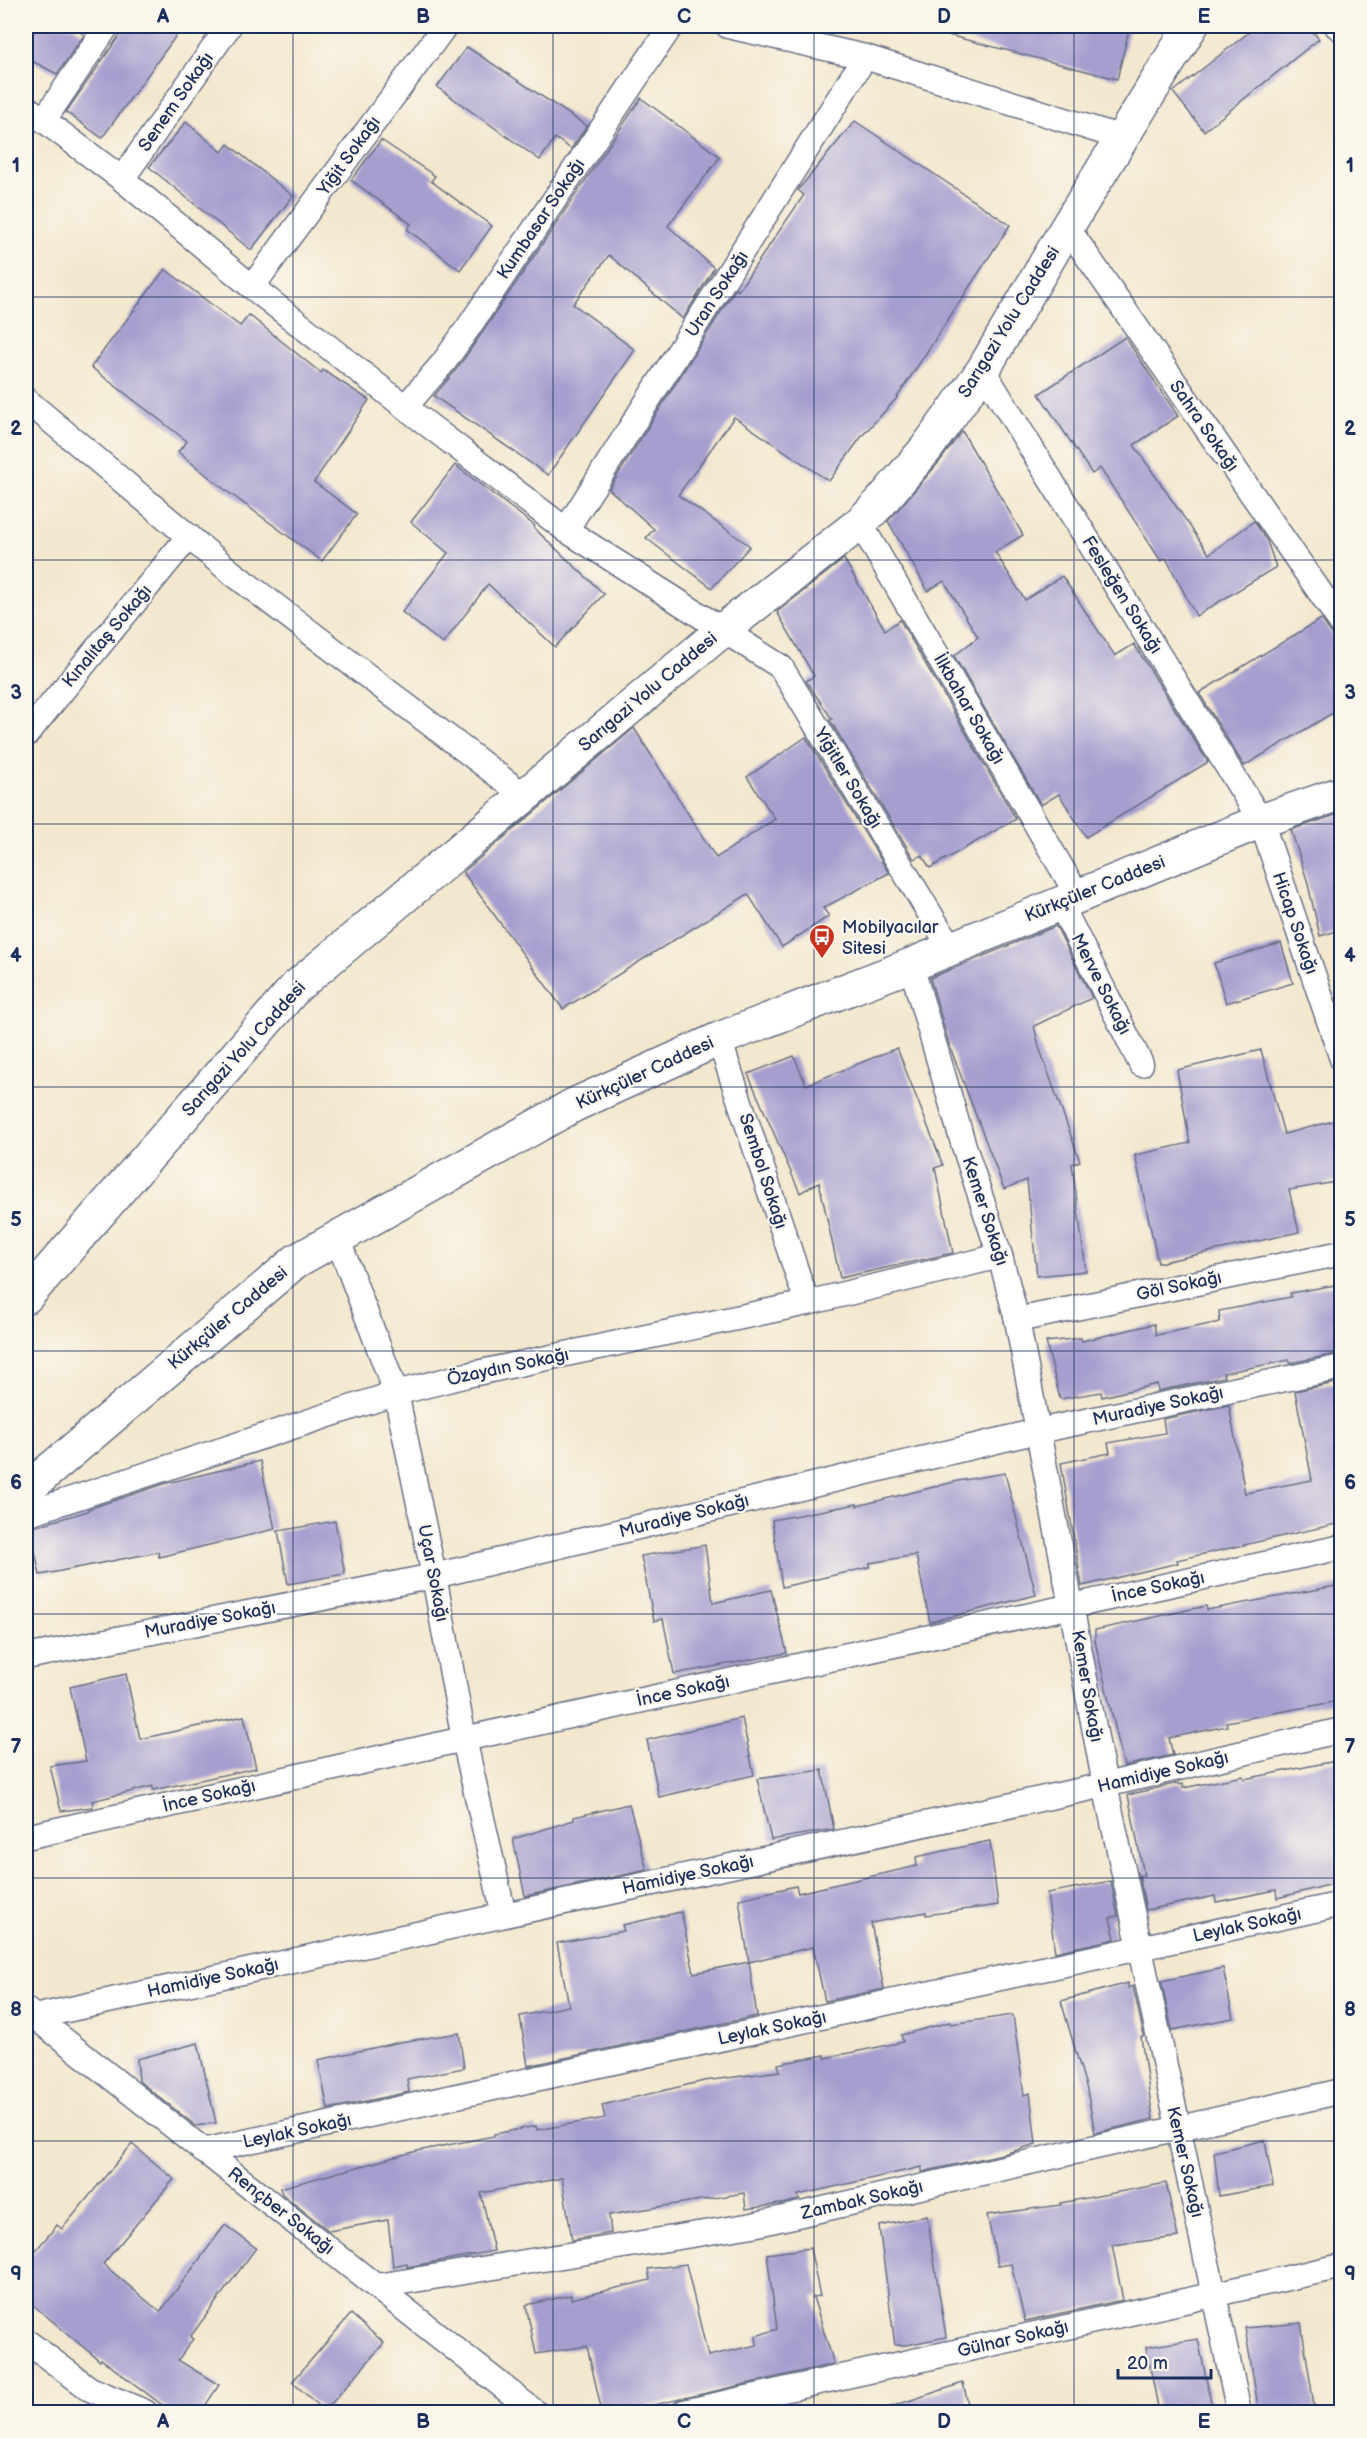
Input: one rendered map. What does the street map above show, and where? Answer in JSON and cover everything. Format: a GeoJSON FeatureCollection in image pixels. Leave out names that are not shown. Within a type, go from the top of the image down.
{"type":"FeatureCollection","features":[{"type":"Feature","properties":{"kind":"street"},"geometry":{"type":"LineString","coordinates":[[35,114],[106,26]]}},
{"type":"Feature","properties":{"kind":"street","name":"Senem Sokağı"},"geometry":{"type":"LineString","coordinates":[[122,179],[229,26]]}},
{"type":"Feature","properties":{"kind":"street","name":"Yiğit Sokağı"},"geometry":{"type":"LineString","coordinates":[[252,287],[445,26]]}},
{"type":"Feature","properties":{"kind":"street","name":"Kumbasar Sokağı"},"geometry":{"type":"LineString","coordinates":[[405,407],[457,344],[671,26]]}},
{"type":"Feature","properties":{"kind":"street"},"geometry":{"type":"LineString","coordinates":[[728,26],[866,57],[1122,138]]}},
{"type":"Feature","properties":{"kind":"street","name":"Sarıgazi Yolu Caddesi"},"geometry":{"type":"LineString","coordinates":[[26,1297],[296,987],[724,629],[860,523],[880,503],[926,449],[984,370],[1067,227],[1191,26]]}},
{"type":"Feature","properties":{"kind":"street"},"geometry":{"type":"LineString","coordinates":[[1337,26],[1341,30]]}},
{"type":"Feature","properties":{"kind":"street","name":"Uran Sokağı"},"geometry":{"type":"LineString","coordinates":[[566,530],[866,57]]}},
{"type":"Feature","properties":{"kind":"street","name":"Yiğitler Sokağı"},"geometry":{"type":"LineString","coordinates":[[35,114],[122,179],[252,287],[566,530],[781,667],[950,948]]}},
{"type":"Feature","properties":{"kind":"street","name":"Sahra Sokağı"},"geometry":{"type":"LineString","coordinates":[[1067,227],[1341,624]]}},
{"type":"Feature","properties":{"kind":"street","name":"Fesleğen Sokağı"},"geometry":{"type":"LineString","coordinates":[[984,370],[1261,821]]}},
{"type":"Feature","properties":{"kind":"street"},"geometry":{"type":"LineString","coordinates":[[26,400],[231,572],[525,796]]}},
{"type":"Feature","properties":{"kind":"street","name":"İlkbahar Sokağı"},"geometry":{"type":"LineString","coordinates":[[860,523],[1069,899]]}},
{"type":"Feature","properties":{"kind":"street","name":"Kınalıtaş Sokağı"},"geometry":{"type":"LineString","coordinates":[[26,735],[189,536]]}},
{"type":"Feature","properties":{"kind":"street","name":"Kürkçüler Caddesi"},"geometry":{"type":"LineString","coordinates":[[26,1490],[296,1261],[574,1105],[719,1039],[911,965],[1261,821],[1341,793]]}},
{"type":"Feature","properties":{"kind":"street","name":"Hicap Sokağı"},"geometry":{"type":"LineString","coordinates":[[1261,821],[1341,1059]]}},
{"type":"Feature","properties":{"kind":"street","name":"Merve Sokağı"},"geometry":{"type":"LineString","coordinates":[[1069,899],[1141,1064]]}},
{"type":"Feature","properties":{"kind":"street","name":"Kemer Sokağı"},"geometry":{"type":"LineString","coordinates":[[911,965],[963,1143],[1000,1256],[1017,1320],[1105,1785],[1239,2412]]}},
{"type":"Feature","properties":{"kind":"street","name":"Sembol Sokağı"},"geometry":{"type":"LineString","coordinates":[[719,1039],[807,1303]]}},
{"type":"Feature","properties":{"kind":"street","name":"Uçar Sokağı"},"geometry":{"type":"LineString","coordinates":[[337,1237],[396,1393],[434,1576],[464,1739],[504,1915]]}},
{"type":"Feature","properties":{"kind":"street","name":"Göl Sokağı"},"geometry":{"type":"LineString","coordinates":[[1017,1320],[1341,1253]]}},
{"type":"Feature","properties":{"kind":"street","name":"Özaydın Sokağı"},"geometry":{"type":"LineString","coordinates":[[26,1514],[396,1393],[467,1375],[807,1303],[1000,1256]]}},
{"type":"Feature","properties":{"kind":"street","name":"Muradiye Sokağı"},"geometry":{"type":"LineString","coordinates":[[26,1657],[434,1576],[1038,1431],[1341,1367]]}},
{"type":"Feature","properties":{"kind":"street","name":"İnce Sokağı"},"geometry":{"type":"LineString","coordinates":[[26,1837],[1341,1547]]}},
{"type":"Feature","properties":{"kind":"street","name":"Hamidiye Sokağı"},"geometry":{"type":"LineString","coordinates":[[30,2013],[504,1915],[1105,1785],[1341,1730]]}},
{"type":"Feature","properties":{"kind":"street","name":"Leylak Sokağı"},"geometry":{"type":"LineString","coordinates":[[203,2151],[1341,1904]]}},
{"type":"Feature","properties":{"kind":"street","name":"Rençber Sokağı"},"geometry":{"type":"LineString","coordinates":[[30,2013],[535,2412]]}},
{"type":"Feature","properties":{"kind":"street","name":"Zambak Sokağı"},"geometry":{"type":"LineString","coordinates":[[377,2286],[753,2225],[1341,2091]]}},
{"type":"Feature","properties":{"kind":"street","name":"Gülnar Sokağı"},"geometry":{"type":"LineString","coordinates":[[684,2412],[1341,2266]]}},
{"type":"Feature","properties":{"kind":"street"},"geometry":{"type":"LineString","coordinates":[[26,2341],[90,2389],[145,2412]]}},
{"type":"Feature","properties":{"kind":"building"},"geometry":{"type":"Polygon","coordinates":[[[31,26],[73,26],[84,35],[57,74],[26,58],[26,37],[31,26]]]}},
{"type":"Feature","properties":{"kind":"building"},"geometry":{"type":"Polygon","coordinates":[[[126,26],[183,26],[102,138],[66,112],[126,26]]]}},
{"type":"Feature","properties":{"kind":"building"},"geometry":{"type":"Polygon","coordinates":[[[941,26],[1130,26],[1117,79],[940,33],[941,26]]]}},
{"type":"Feature","properties":{"kind":"building"},"geometry":{"type":"Polygon","coordinates":[[[1257,26],[1308,26],[1319,39],[1204,131],[1173,92],[1257,26]]]}},
{"type":"Feature","properties":{"kind":"building"},"geometry":{"type":"Polygon","coordinates":[[[467,47],[587,126],[571,149],[555,138],[540,160],[437,87],[467,47]]]}},
{"type":"Feature","properties":{"kind":"building"},"geometry":{"type":"Polygon","coordinates":[[[641,98],[720,157],[668,226],[714,268],[683,319],[609,255],[573,304],[635,350],[548,475],[434,396],[482,333],[641,98]]]}},
{"type":"Feature","properties":{"kind":"building"},"geometry":{"type":"Polygon","coordinates":[[[855,121],[1010,225],[896,399],[862,436],[829,481],[734,417],[678,495],[750,546],[712,588],[646,538],[654,529],[609,489],[736,288],[738,291],[804,195],[798,190],[855,121]]]}},
{"type":"Feature","properties":{"kind":"building"},"geometry":{"type":"Polygon","coordinates":[[[186,122],[222,152],[228,144],[293,196],[251,250],[149,167],[186,122]]]}},
{"type":"Feature","properties":{"kind":"building"},"geometry":{"type":"Polygon","coordinates":[[[381,140],[435,176],[431,181],[492,226],[460,270],[407,229],[411,224],[351,180],[381,140]]]}},
{"type":"Feature","properties":{"kind":"building"},"geometry":{"type":"Polygon","coordinates":[[[165,269],[240,326],[249,315],[321,373],[323,370],[369,400],[314,482],[357,514],[322,561],[178,452],[187,441],[91,367],[165,269]]]}},
{"type":"Feature","properties":{"kind":"building"},"geometry":{"type":"Polygon","coordinates":[[[1125,337],[1178,416],[1134,445],[1209,554],[1254,521],[1267,541],[1276,567],[1196,616],[1166,558],[1161,561],[1100,468],[1092,474],[1039,394],[1125,337]]]}},
{"type":"Feature","properties":{"kind":"building"},"geometry":{"type":"Polygon","coordinates":[[[962,431],[1023,535],[995,552],[1025,600],[1062,576],[1115,656],[1134,644],[1208,762],[1086,837],[1059,794],[1041,805],[954,656],[978,637],[944,581],[928,591],[888,521],[940,461],[962,431]]]}},
{"type":"Feature","properties":{"kind":"building"},"geometry":{"type":"Polygon","coordinates":[[[455,465],[535,526],[534,528],[604,594],[555,647],[488,584],[443,644],[402,612],[448,553],[411,522],[455,465]]]}},
{"type":"Feature","properties":{"kind":"building"},"geometry":{"type":"Polygon","coordinates":[[[844,559],[885,630],[900,620],[1016,819],[930,868],[922,855],[914,859],[830,720],[832,719],[806,681],[814,676],[777,612],[844,559]]]}},
{"type":"Feature","properties":{"kind":"building"},"geometry":{"type":"Polygon","coordinates":[[[1321,619],[1341,646],[1341,708],[1244,766],[1199,693],[1321,619]]]}},
{"type":"Feature","properties":{"kind":"building"},"geometry":{"type":"Polygon","coordinates":[[[634,728],[716,858],[775,819],[747,777],[806,737],[889,873],[823,908],[829,916],[782,947],[748,894],[563,1009],[463,872],[634,728]]]}},
{"type":"Feature","properties":{"kind":"building"},"geometry":{"type":"Polygon","coordinates":[[[1341,813],[1341,930],[1320,936],[1307,880],[1291,830],[1341,813]]]}},
{"type":"Feature","properties":{"kind":"building"},"geometry":{"type":"Polygon","coordinates":[[[1056,926],[1092,998],[1034,1026],[1039,1047],[1080,1161],[1072,1164],[1086,1271],[1037,1276],[1027,1180],[1004,1189],[950,1047],[930,978],[1056,926]]]}},
{"type":"Feature","properties":{"kind":"building"},"geometry":{"type":"Polygon","coordinates":[[[1281,943],[1293,983],[1226,1003],[1214,963],[1281,943]]]}},
{"type":"Feature","properties":{"kind":"building"},"geometry":{"type":"Polygon","coordinates":[[[897,1048],[943,1165],[935,1168],[953,1253],[840,1278],[819,1182],[800,1193],[748,1074],[794,1056],[806,1085],[897,1048]]]}},
{"type":"Feature","properties":{"kind":"building"},"geometry":{"type":"Polygon","coordinates":[[[1261,1050],[1284,1134],[1341,1119],[1341,1181],[1289,1190],[1299,1232],[1158,1263],[1135,1155],[1190,1143],[1177,1070],[1261,1050]]]}},
{"type":"Feature","properties":{"kind":"building"},"geometry":{"type":"Polygon","coordinates":[[[1341,1284],[1341,1353],[1223,1373],[1224,1377],[1158,1391],[1157,1384],[1102,1397],[1101,1392],[1060,1399],[1046,1342],[1081,1338],[1082,1341],[1154,1324],[1156,1335],[1220,1322],[1219,1311],[1291,1297],[1290,1293],[1341,1284]]]}},
{"type":"Feature","properties":{"kind":"building"},"geometry":{"type":"Polygon","coordinates":[[[1341,1382],[1341,1523],[1177,1560],[1178,1563],[1082,1586],[1061,1463],[1110,1453],[1108,1443],[1165,1433],[1163,1419],[1229,1405],[1245,1493],[1312,1480],[1295,1391],[1341,1382]]]}},
{"type":"Feature","properties":{"kind":"building"},"geometry":{"type":"Polygon","coordinates":[[[260,1461],[275,1529],[159,1557],[158,1552],[40,1575],[30,1528],[88,1511],[88,1509],[167,1483],[260,1461]]]}},
{"type":"Feature","properties":{"kind":"building"},"geometry":{"type":"Polygon","coordinates":[[[1005,1473],[1036,1595],[930,1622],[916,1555],[870,1563],[870,1567],[782,1587],[772,1520],[857,1504],[857,1506],[958,1481],[1005,1473]]]}},
{"type":"Feature","properties":{"kind":"building"},"geometry":{"type":"Polygon","coordinates":[[[335,1521],[345,1574],[288,1584],[278,1531],[335,1521]]]}},
{"type":"Feature","properties":{"kind":"building"},"geometry":{"type":"Polygon","coordinates":[[[705,1545],[713,1603],[771,1590],[787,1653],[674,1674],[663,1619],[654,1621],[641,1556],[705,1545]]]}},
{"type":"Feature","properties":{"kind":"building"},"geometry":{"type":"Polygon","coordinates":[[[1341,1585],[1341,1679],[1335,1679],[1339,1701],[1226,1722],[1227,1726],[1169,1738],[1173,1755],[1124,1766],[1095,1641],[1095,1630],[1206,1606],[1207,1610],[1341,1585]]]}},
{"type":"Feature","properties":{"kind":"building"},"geometry":{"type":"Polygon","coordinates":[[[126,1674],[140,1739],[244,1716],[256,1768],[153,1790],[153,1786],[92,1801],[93,1807],[61,1811],[50,1766],[86,1761],[70,1687],[126,1674]]]}},
{"type":"Feature","properties":{"kind":"building"},"geometry":{"type":"Polygon","coordinates":[[[742,1718],[754,1775],[659,1797],[647,1740],[742,1718]]]}},
{"type":"Feature","properties":{"kind":"building"},"geometry":{"type":"Polygon","coordinates":[[[1341,1760],[1341,1882],[1277,1898],[1276,1890],[1216,1902],[1215,1896],[1146,1910],[1139,1875],[1144,1875],[1128,1795],[1178,1783],[1183,1784],[1183,1788],[1341,1760]]]}},
{"type":"Feature","properties":{"kind":"building"},"geometry":{"type":"Polygon","coordinates":[[[822,1770],[834,1829],[771,1840],[757,1779],[822,1770]]]}},
{"type":"Feature","properties":{"kind":"building"},"geometry":{"type":"Polygon","coordinates":[[[629,1804],[647,1870],[525,1896],[513,1839],[574,1820],[574,1817],[629,1804]]]}},
{"type":"Feature","properties":{"kind":"building"},"geometry":{"type":"Polygon","coordinates":[[[990,1841],[998,1905],[926,1915],[926,1912],[871,1923],[884,1989],[825,2001],[813,1947],[749,1962],[739,1899],[796,1886],[798,1893],[917,1866],[916,1857],[990,1841]]]}},
{"type":"Feature","properties":{"kind":"building"},"geometry":{"type":"Polygon","coordinates":[[[1111,1881],[1118,1916],[1110,1918],[1115,1939],[1055,1952],[1047,1893],[1111,1881]]]}},
{"type":"Feature","properties":{"kind":"building"},"geometry":{"type":"Polygon","coordinates":[[[681,1912],[694,1973],[749,1962],[757,2016],[528,2066],[520,2016],[569,2006],[557,1943],[624,1931],[622,1925],[681,1912]]]}},
{"type":"Feature","properties":{"kind":"building"},"geometry":{"type":"Polygon","coordinates":[[[1223,1968],[1233,2018],[1172,2030],[1161,1981],[1223,1968]]]}},
{"type":"Feature","properties":{"kind":"building"},"geometry":{"type":"Polygon","coordinates":[[[1128,1983],[1128,1988],[1133,1986],[1144,2036],[1141,2037],[1153,2119],[1095,2133],[1087,2090],[1061,2001],[1128,1983]]]}},
{"type":"Feature","properties":{"kind":"building"},"geometry":{"type":"Polygon","coordinates":[[[1013,2015],[1024,2095],[1030,2093],[1036,2144],[1007,2153],[922,2172],[922,2167],[798,2195],[799,2200],[786,2203],[746,2209],[744,2193],[609,2215],[611,2233],[572,2240],[562,2178],[481,2193],[494,2251],[407,2267],[407,2263],[393,2266],[388,2220],[329,2231],[282,2194],[280,2188],[417,2151],[494,2136],[494,2134],[536,2126],[537,2130],[605,2118],[602,2105],[704,2081],[780,2071],[778,2064],[825,2055],[825,2058],[903,2042],[901,2035],[950,2022],[951,2024],[1013,2015]]]}},
{"type":"Feature","properties":{"kind":"building"},"geometry":{"type":"Polygon","coordinates":[[[459,2033],[464,2068],[407,2079],[409,2092],[328,2109],[318,2060],[400,2042],[459,2033]]]}},
{"type":"Feature","properties":{"kind":"building"},"geometry":{"type":"Polygon","coordinates":[[[198,2043],[216,2123],[196,2126],[139,2081],[137,2059],[198,2043]]]}},
{"type":"Feature","properties":{"kind":"building"},"geometry":{"type":"Polygon","coordinates":[[[1265,2140],[1273,2186],[1219,2196],[1214,2152],[1265,2140]]]}},
{"type":"Feature","properties":{"kind":"building"},"geometry":{"type":"Polygon","coordinates":[[[132,2144],[174,2179],[103,2264],[160,2312],[225,2225],[256,2248],[190,2337],[193,2339],[178,2360],[219,2385],[201,2412],[174,2412],[165,2407],[101,2359],[100,2361],[26,2299],[26,2262],[57,2225],[62,2229],[132,2144]]]}},
{"type":"Feature","properties":{"kind":"building"},"geometry":{"type":"Polygon","coordinates":[[[1166,2183],[1178,2237],[1112,2245],[1123,2300],[1025,2321],[1011,2264],[998,2266],[987,2215],[1061,2205],[1060,2203],[1166,2183]]]}},
{"type":"Feature","properties":{"kind":"building"},"geometry":{"type":"Polygon","coordinates":[[[927,2216],[946,2337],[895,2345],[879,2226],[927,2216]]]}},
{"type":"Feature","properties":{"kind":"building"},"geometry":{"type":"Polygon","coordinates":[[[810,2248],[820,2296],[813,2297],[834,2364],[645,2407],[646,2412],[602,2412],[587,2346],[536,2354],[526,2305],[571,2295],[571,2299],[650,2280],[648,2269],[686,2264],[708,2356],[757,2345],[756,2336],[777,2329],[767,2254],[810,2248]]]}},
{"type":"Feature","properties":{"kind":"building"},"geometry":{"type":"Polygon","coordinates":[[[351,2314],[384,2343],[325,2411],[292,2382],[351,2314]]]}},
{"type":"Feature","properties":{"kind":"building"},"geometry":{"type":"Polygon","coordinates":[[[1301,2323],[1315,2412],[1259,2412],[1245,2328],[1301,2323]]]}},
{"type":"Feature","properties":{"kind":"building"},"geometry":{"type":"Polygon","coordinates":[[[1198,2339],[1213,2412],[1159,2412],[1146,2347],[1198,2339]]]}},
{"type":"Feature","properties":{"kind":"building"},"geometry":{"type":"Polygon","coordinates":[[[963,2383],[970,2412],[888,2412],[887,2408],[963,2383]]]}},
{"type":"Feature","properties":{"kind":"place","name":"Mobilyacılar Sitesi"},"geometry":{"type":"Point","coordinates":[822,960]}}]}
